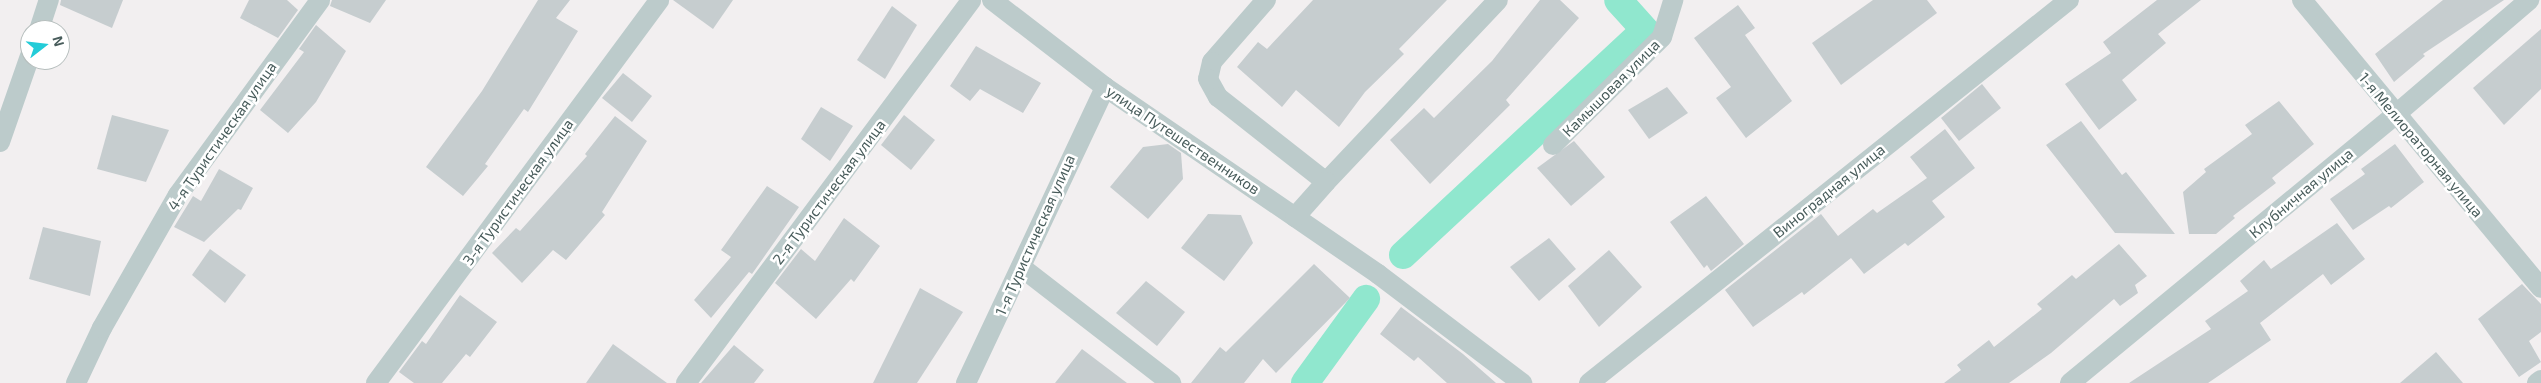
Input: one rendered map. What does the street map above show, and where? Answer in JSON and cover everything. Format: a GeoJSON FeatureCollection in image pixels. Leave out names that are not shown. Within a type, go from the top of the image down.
{"type":"FeatureCollection","features":[{"type":"Feature","properties":{"kind":"street"},"geometry":{"type":"LineString","coordinates":[[42,20],[49,0]]}},
{"type":"Feature","properties":{"kind":"street","name":"4-я Туристическая улица"},"geometry":{"type":"LineString","coordinates":[[76,383],[102,328],[178,195],[320,0]]}},
{"type":"Feature","properties":{"kind":"street","name":"3-я Туристическая улица"},"geometry":{"type":"LineString","coordinates":[[376,383],[659,0]]}},
{"type":"Feature","properties":{"kind":"street","name":"2-я Туристическая улица"},"geometry":{"type":"LineString","coordinates":[[686,383],[971,0]]}},
{"type":"Feature","properties":{"kind":"street","name":"улица Путешественников"},"geometry":{"type":"LineString","coordinates":[[992,0],[1105,87],[1378,274],[1522,383]]}},
{"type":"Feature","properties":{"kind":"street"},"geometry":{"type":"LineString","coordinates":[[1266,0],[1212,62],[1208,79],[1218,97],[1326,182]]}},
{"type":"Feature","properties":{"kind":"street"},"geometry":{"type":"LineString","coordinates":[[1295,217],[1498,0]]}},
{"type":"Feature","properties":{"kind":"street","name":"Камышовая улица"},"geometry":{"type":"LineString","coordinates":[[1553,144],[1662,37],[1673,0]]}},
{"type":"Feature","properties":{"kind":"street","name":"Виноградная улица"},"geometry":{"type":"LineString","coordinates":[[1589,383],[2069,0]]}},
{"type":"Feature","properties":{"kind":"street","name":"1-я Мелиораторная улица"},"geometry":{"type":"LineString","coordinates":[[2302,0],[2395,115],[2541,288]]}},
{"type":"Feature","properties":{"kind":"street","name":"Клубничная улица"},"geometry":{"type":"LineString","coordinates":[[2070,383],[2395,115],[2529,0]]}},
{"type":"Feature","properties":{"kind":"street"},"geometry":{"type":"LineString","coordinates":[[0,142],[25,70]]}},
{"type":"Feature","properties":{"kind":"street","name":"1-я Туристическая улица"},"geometry":{"type":"LineString","coordinates":[[966,383],[1105,87]]}},
{"type":"Feature","properties":{"kind":"street"},"geometry":{"type":"LineString","coordinates":[[1021,267],[1171,383]]}},
{"type":"Feature","properties":{"kind":"street"},"geometry":{"type":"LineString","coordinates":[[2537,383],[2541,380]]}},
{"type":"Feature","properties":{"kind":"building"},"geometry":{"type":"Polygon","coordinates":[[[61,0],[123,0],[112,28],[60,5],[61,0]]]}},
{"type":"Feature","properties":{"kind":"building"},"geometry":{"type":"Polygon","coordinates":[[[249,0],[287,0],[298,10],[278,38],[240,18],[249,0]]]}},
{"type":"Feature","properties":{"kind":"building"},"geometry":{"type":"Polygon","coordinates":[[[332,0],[386,0],[370,23],[330,6],[332,0]]]}},
{"type":"Feature","properties":{"kind":"building"},"geometry":{"type":"Polygon","coordinates":[[[538,0],[570,0],[556,18],[578,31],[528,112],[524,109],[485,164],[488,166],[463,196],[426,167],[482,91],[538,0]]]}},
{"type":"Feature","properties":{"kind":"building"},"geometry":{"type":"Polygon","coordinates":[[[673,0],[733,0],[713,29],[673,0]]]}},
{"type":"Feature","properties":{"kind":"building"},"geometry":{"type":"Polygon","coordinates":[[[1313,0],[1447,0],[1399,49],[1404,54],[1365,92],[1339,127],[1296,90],[1282,107],[1237,67],[1258,42],[1267,49],[1313,0]]]}},
{"type":"Feature","properties":{"kind":"building"},"geometry":{"type":"Polygon","coordinates":[[[1540,0],[1560,0],[1579,18],[1506,100],[1510,105],[1430,184],[1390,140],[1424,108],[1434,118],[1492,61],[1540,0]]]}},
{"type":"Feature","properties":{"kind":"building"},"geometry":{"type":"Polygon","coordinates":[[[1873,0],[1927,0],[1937,13],[1841,85],[1812,43],[1873,0]]]}},
{"type":"Feature","properties":{"kind":"building"},"geometry":{"type":"Polygon","coordinates":[[[2157,0],[2201,0],[2158,34],[2166,43],[2122,80],[2137,100],[2099,130],[2065,84],[2111,53],[2103,42],[2157,0]]]}},
{"type":"Feature","properties":{"kind":"building"},"geometry":{"type":"Polygon","coordinates":[[[2443,0],[2504,0],[2423,54],[2425,56],[2394,82],[2375,54],[2443,0]]]}},
{"type":"Feature","properties":{"kind":"building"},"geometry":{"type":"Polygon","coordinates":[[[1738,5],[1755,28],[1745,35],[1792,101],[1746,138],[1716,98],[1731,87],[1694,38],[1738,5]]]}},
{"type":"Feature","properties":{"kind":"building"},"geometry":{"type":"Polygon","coordinates":[[[892,6],[917,25],[885,79],[857,60],[892,6]]]}},
{"type":"Feature","properties":{"kind":"building"},"geometry":{"type":"Polygon","coordinates":[[[316,25],[346,51],[316,102],[288,133],[260,110],[304,52],[299,49],[316,25]]]}},
{"type":"Feature","properties":{"kind":"building"},"geometry":{"type":"Polygon","coordinates":[[[2541,29],[2541,89],[2504,125],[2473,88],[2541,29]]]}},
{"type":"Feature","properties":{"kind":"building"},"geometry":{"type":"Polygon","coordinates":[[[976,46],[1041,83],[1023,113],[980,89],[970,101],[950,86],[976,46]]]}},
{"type":"Feature","properties":{"kind":"building"},"geometry":{"type":"Polygon","coordinates":[[[623,73],[652,96],[632,122],[602,98],[623,73]]]}},
{"type":"Feature","properties":{"kind":"building"},"geometry":{"type":"Polygon","coordinates":[[[1982,84],[2001,108],[1959,141],[1941,118],[1982,84]]]}},
{"type":"Feature","properties":{"kind":"building"},"geometry":{"type":"Polygon","coordinates":[[[1667,87],[1688,113],[1649,139],[1628,110],[1667,87]]]}},
{"type":"Feature","properties":{"kind":"building"},"geometry":{"type":"Polygon","coordinates":[[[2279,101],[2314,144],[2272,178],[2276,183],[2233,216],[2235,218],[2216,234],[2189,234],[2183,192],[2206,172],[2204,169],[2252,134],[2245,125],[2279,101]]]}},
{"type":"Feature","properties":{"kind":"building"},"geometry":{"type":"Polygon","coordinates":[[[821,107],[853,126],[830,161],[801,139],[821,107]]]}},
{"type":"Feature","properties":{"kind":"building"},"geometry":{"type":"Polygon","coordinates":[[[112,115],[169,130],[146,182],[97,169],[112,115]]]}},
{"type":"Feature","properties":{"kind":"building"},"geometry":{"type":"Polygon","coordinates":[[[904,115],[935,140],[911,170],[881,145],[904,115]]]}},
{"type":"Feature","properties":{"kind":"building"},"geometry":{"type":"Polygon","coordinates":[[[615,116],[647,141],[602,212],[605,215],[566,260],[553,250],[522,283],[492,253],[516,228],[520,231],[587,156],[585,154],[615,116]]]}},
{"type":"Feature","properties":{"kind":"building"},"geometry":{"type":"Polygon","coordinates":[[[2081,121],[2122,175],[2126,172],[2175,234],[2115,233],[2046,145],[2081,121]]]}},
{"type":"Feature","properties":{"kind":"building"},"geometry":{"type":"Polygon","coordinates":[[[1945,129],[1975,168],[1932,201],[1945,217],[1908,246],[1905,243],[1864,274],[1851,258],[1804,295],[1802,292],[1753,327],[1725,290],[1821,214],[1838,236],[1873,209],[1877,213],[1927,178],[1910,157],[1945,129]]]}},
{"type":"Feature","properties":{"kind":"building"},"geometry":{"type":"Polygon","coordinates":[[[1574,141],[1605,177],[1571,206],[1537,168],[1574,141]]]}},
{"type":"Feature","properties":{"kind":"building"},"geometry":{"type":"Polygon","coordinates":[[[1168,144],[1181,153],[1183,179],[1148,219],[1110,187],[1143,147],[1168,144]]]}},
{"type":"Feature","properties":{"kind":"building"},"geometry":{"type":"Polygon","coordinates":[[[2395,144],[2424,182],[2391,208],[2389,206],[2353,230],[2330,199],[2365,174],[2361,169],[2395,144]]]}},
{"type":"Feature","properties":{"kind":"building"},"geometry":{"type":"Polygon","coordinates":[[[219,169],[253,188],[241,210],[238,209],[204,242],[174,227],[193,196],[201,201],[219,169]]]}},
{"type":"Feature","properties":{"kind":"building"},"geometry":{"type":"Polygon","coordinates":[[[767,186],[799,207],[752,274],[749,272],[711,318],[694,300],[731,257],[721,250],[767,186]]]}},
{"type":"Feature","properties":{"kind":"building"},"geometry":{"type":"Polygon","coordinates":[[[1706,196],[1744,244],[1711,271],[1707,265],[1704,268],[1670,222],[1706,196]]]}},
{"type":"Feature","properties":{"kind":"building"},"geometry":{"type":"Polygon","coordinates":[[[1208,214],[1241,215],[1253,243],[1224,281],[1181,248],[1208,214]]]}},
{"type":"Feature","properties":{"kind":"building"},"geometry":{"type":"Polygon","coordinates":[[[844,218],[880,246],[854,282],[851,279],[816,319],[775,283],[801,249],[815,261],[844,218]]]}},
{"type":"Feature","properties":{"kind":"building"},"geometry":{"type":"Polygon","coordinates":[[[2337,223],[2365,259],[2331,285],[2323,274],[2260,323],[2271,340],[2208,383],[2129,383],[2211,329],[2205,321],[2248,291],[2240,281],[2264,260],[2271,269],[2337,223]]]}},
{"type":"Feature","properties":{"kind":"building"},"geometry":{"type":"Polygon","coordinates":[[[43,227],[101,241],[90,296],[29,279],[43,227]]]}},
{"type":"Feature","properties":{"kind":"building"},"geometry":{"type":"Polygon","coordinates":[[[1549,238],[1576,269],[1539,301],[1510,267],[1549,238]]]}},
{"type":"Feature","properties":{"kind":"building"},"geometry":{"type":"Polygon","coordinates":[[[2119,244],[2147,276],[2135,285],[2138,293],[2120,306],[2114,299],[2051,353],[2009,383],[1944,383],[1961,370],[1957,365],[1989,340],[1994,347],[2042,309],[2037,304],[2072,275],[2076,279],[2119,244]]]}},
{"type":"Feature","properties":{"kind":"building"},"geometry":{"type":"Polygon","coordinates":[[[210,249],[246,275],[225,303],[192,275],[210,249]]]}},
{"type":"Feature","properties":{"kind":"building"},"geometry":{"type":"Polygon","coordinates":[[[1609,250],[1642,287],[1599,327],[1568,286],[1609,250]]]}},
{"type":"Feature","properties":{"kind":"building"},"geometry":{"type":"Polygon","coordinates":[[[1314,264],[1350,298],[1276,373],[1263,359],[1244,383],[1191,383],[1220,347],[1226,352],[1314,264]]]}},
{"type":"Feature","properties":{"kind":"building"},"geometry":{"type":"Polygon","coordinates":[[[1146,281],[1185,312],[1157,346],[1116,313],[1146,281]]]}},
{"type":"Feature","properties":{"kind":"building"},"geometry":{"type":"Polygon","coordinates":[[[2522,284],[2541,304],[2541,332],[2529,341],[2541,362],[2519,377],[2478,319],[2522,284]]]}},
{"type":"Feature","properties":{"kind":"building"},"geometry":{"type":"Polygon","coordinates":[[[920,288],[963,312],[917,383],[873,383],[920,288]]]}},
{"type":"Feature","properties":{"kind":"building"},"geometry":{"type":"Polygon","coordinates":[[[460,295],[497,322],[470,357],[466,354],[442,383],[414,383],[399,372],[422,341],[426,344],[460,295]]]}},
{"type":"Feature","properties":{"kind":"building"},"geometry":{"type":"Polygon","coordinates":[[[1401,307],[1463,354],[1496,383],[1447,383],[1418,357],[1414,361],[1380,334],[1401,307]]]}},
{"type":"Feature","properties":{"kind":"building"},"geometry":{"type":"Polygon","coordinates":[[[613,344],[667,383],[586,383],[613,344]]]}},
{"type":"Feature","properties":{"kind":"building"},"geometry":{"type":"Polygon","coordinates":[[[734,345],[764,370],[754,383],[701,383],[734,345]]]}},
{"type":"Feature","properties":{"kind":"building"},"geometry":{"type":"Polygon","coordinates":[[[1082,349],[1127,383],[1055,383],[1082,349]]]}},
{"type":"Feature","properties":{"kind":"building"},"geometry":{"type":"Polygon","coordinates":[[[2436,352],[2463,383],[2400,383],[2436,352]]]}},
{"type":"Feature","properties":{"kind":"waterway"},"geometry":{"type":"LineString","coordinates":[[1403,255],[1645,30],[1618,0]]}},
{"type":"Feature","properties":{"kind":"waterway"},"geometry":{"type":"LineString","coordinates":[[1305,383],[1366,299]]}}]}
